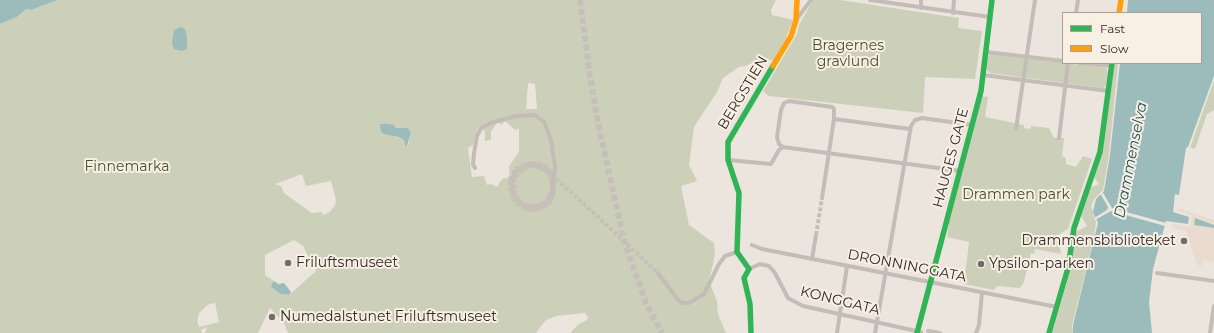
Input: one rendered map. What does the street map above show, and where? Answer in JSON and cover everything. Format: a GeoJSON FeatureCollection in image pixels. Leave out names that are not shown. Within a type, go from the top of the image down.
{"type":"FeatureCollection","features":[{"type":"Feature","properties":{"kind":"street","name":"BERGSTIEN"},"geometry":{"type":"LineString","coordinates":[[737,252],[739,193],[728,160],[728,142],[775,66],[793,32],[796,20],[797,0]]}},
{"type":"Feature","properties":{"kind":"street"},"geometry":{"type":"LineString","coordinates":[[796,20],[811,0]]}},
{"type":"Feature","properties":{"kind":"street"},"geometry":{"type":"LineString","coordinates":[[870,0],[885,1],[990,18]]}},
{"type":"Feature","properties":{"kind":"street"},"geometry":{"type":"LineString","coordinates":[[921,0],[921,8]]}},
{"type":"Feature","properties":{"kind":"street"},"geometry":{"type":"LineString","coordinates":[[953,13],[954,0]]}},
{"type":"Feature","properties":{"kind":"street","name":"HAUGES GATE"},"geometry":{"type":"LineString","coordinates":[[919,332],[930,282],[972,125],[983,75],[992,0]]}},
{"type":"Feature","properties":{"kind":"street"},"geometry":{"type":"LineString","coordinates":[[1016,129],[1035,0]]}},
{"type":"Feature","properties":{"kind":"street"},"geometry":{"type":"LineString","coordinates":[[1076,12],[1078,0]]}},
{"type":"Feature","properties":{"kind":"street"},"geometry":{"type":"LineString","coordinates":[[1119,12],[1121,0]]}},
{"type":"Feature","properties":{"kind":"street"},"geometry":{"type":"LineString","coordinates":[[986,52],[1062,61]]}},
{"type":"Feature","properties":{"kind":"street"},"geometry":{"type":"LineString","coordinates":[[1059,138],[1068,64]]}},
{"type":"Feature","properties":{"kind":"street"},"geometry":{"type":"LineString","coordinates":[[1049,333],[1068,268],[1073,234],[1100,152],[1112,65],[1096,64]]}},
{"type":"Feature","properties":{"kind":"street"},"geometry":{"type":"LineString","coordinates":[[983,75],[1109,91]]}},
{"type":"Feature","properties":{"kind":"street"},"geometry":{"type":"LineString","coordinates":[[822,198],[829,154],[834,119],[834,109],[832,107],[789,101],[784,102],[781,110],[777,137],[779,144],[783,147],[829,154],[960,171]]}},
{"type":"Feature","properties":{"kind":"street"},"geometry":{"type":"LineString","coordinates":[[475,168],[473,164],[475,147],[477,136],[482,128],[494,122],[516,116],[535,115],[544,122],[551,140],[555,167],[553,194]]}},
{"type":"Feature","properties":{"kind":"street"},"geometry":{"type":"LineString","coordinates":[[875,333],[884,273],[910,130],[915,120],[922,118],[972,125]]}},
{"type":"Feature","properties":{"kind":"street"},"geometry":{"type":"LineString","coordinates":[[834,119],[910,130]]}},
{"type":"Feature","properties":{"kind":"street"},"geometry":{"type":"LineString","coordinates":[[728,160],[771,164],[779,150],[783,147]]}},
{"type":"Feature","properties":{"kind":"street"},"geometry":{"type":"LineString","coordinates":[[812,259],[816,235]]}},
{"type":"Feature","properties":{"kind":"street","name":"DRONNINGGATA"},"geometry":{"type":"LineString","coordinates":[[752,245],[762,249],[1057,307]]}},
{"type":"Feature","properties":{"kind":"street"},"geometry":{"type":"LineString","coordinates":[[658,273],[680,302],[686,303],[695,301],[704,294],[719,264],[725,256],[737,252],[749,269],[744,278],[750,304],[751,333]]}},
{"type":"Feature","properties":{"kind":"street","name":"KONGGATA"},"geometry":{"type":"LineString","coordinates":[[749,269],[760,264],[769,266],[778,279],[784,293],[794,302],[919,332]]}},
{"type":"Feature","properties":{"kind":"street"},"geometry":{"type":"LineString","coordinates":[[837,333],[847,266]]}},
{"type":"Feature","properties":{"kind":"street"},"geometry":{"type":"LineString","coordinates":[[1157,273],[1214,281]]}},
{"type":"Feature","properties":{"kind":"street"},"geometry":{"type":"LineString","coordinates":[[976,333],[979,325],[982,292]]}},
{"type":"Feature","properties":{"kind":"street"},"geometry":{"type":"LineString","coordinates":[[1210,333],[1214,306]]}},
{"type":"Feature","properties":{"kind":"street"},"geometry":{"type":"LineString","coordinates":[[928,331],[940,333]]}},
{"type":"Feature","properties":{"kind":"green space","name":"Finnemarka"},"geometry":{"type":"Polygon","coordinates":[[[58,0],[776,0],[771,10],[772,15],[793,20],[785,40],[773,61],[763,57],[746,66],[739,67],[723,78],[717,92],[694,127],[689,165],[697,181],[681,186],[689,225],[714,243],[715,255],[709,281],[717,301],[718,314],[726,333],[570,333],[579,324],[587,320],[588,317],[585,313],[556,316],[546,320],[536,333],[288,333],[284,323],[270,308],[258,333],[205,333],[207,327],[201,330],[202,333],[0,333],[0,24],[17,17],[26,9],[31,10],[58,0]],[[528,83],[526,109],[537,109],[535,84],[528,83]],[[505,121],[501,125],[498,122],[491,131],[491,140],[485,141],[485,131],[478,127],[473,145],[468,148],[472,177],[484,176],[487,185],[491,184],[497,187],[502,179],[510,177],[509,166],[519,152],[519,128],[515,130],[505,121]],[[394,125],[388,134],[404,140],[405,145],[408,146],[411,133],[396,128],[394,125]],[[302,174],[275,184],[281,186],[284,193],[312,213],[322,212],[323,215],[330,212],[335,205],[336,200],[331,181],[306,186],[302,174]],[[294,240],[265,255],[265,275],[274,281],[271,284],[273,288],[285,295],[289,295],[316,271],[303,246],[294,240]],[[215,303],[209,304],[199,313],[197,321],[199,327],[219,322],[215,303]]]}},
{"type":"Feature","properties":{"kind":"green space","name":"Bragernes gravlund"},"geometry":{"type":"Polygon","coordinates":[[[813,0],[840,0],[959,18],[958,28],[982,31],[975,79],[925,77],[923,113],[769,96],[763,91],[797,34],[799,25],[813,0]]]}},
{"type":"Feature","properties":{"kind":"green space"},"geometry":{"type":"Polygon","coordinates":[[[991,54],[1062,63],[1062,64],[1106,68],[1108,72],[1106,86],[1103,88],[990,73],[986,69],[988,56],[991,54]]]}},
{"type":"Feature","properties":{"kind":"green space"},"geometry":{"type":"Polygon","coordinates":[[[1114,64],[1118,64],[1109,154],[1103,190],[1094,199],[1091,206],[1096,222],[1094,238],[1072,325],[1073,333],[1052,333],[1067,283],[1076,232],[1087,226],[1081,216],[1090,188],[1099,184],[1094,177],[1102,154],[1114,64]]]}},
{"type":"Feature","properties":{"kind":"green space"},"geometry":{"type":"Polygon","coordinates":[[[1214,80],[1214,110],[1207,114],[1195,149],[1190,148],[1214,80]]]}},
{"type":"Feature","properties":{"kind":"green space","name":"Drammen park"},"geometry":{"type":"Polygon","coordinates":[[[982,96],[988,97],[985,117],[1024,125],[1024,128],[1031,129],[1031,126],[1049,128],[1054,138],[1064,138],[1062,156],[1066,158],[1066,164],[1076,167],[1083,156],[1092,159],[1068,229],[1058,235],[1061,254],[1035,249],[1034,254],[1031,253],[1024,282],[1020,288],[997,286],[994,290],[964,284],[969,242],[947,237],[948,225],[982,96]]]}},
{"type":"Feature","properties":{"kind":"shaded area"},"geometry":{"type":"Polygon","coordinates":[[[1178,208],[1214,220],[1214,225],[1195,218],[1194,225],[1214,228],[1214,262],[1203,260],[1202,266],[1197,265],[1186,231],[1172,228],[1173,224],[1190,227],[1192,216],[1177,210],[1178,208]]]}},
{"type":"Feature","properties":{"kind":"water"},"geometry":{"type":"Polygon","coordinates":[[[0,0],[58,0],[31,10],[26,9],[17,17],[0,24],[0,0]]]}},
{"type":"Feature","properties":{"kind":"water","name":"Drammenselva"},"geometry":{"type":"Polygon","coordinates":[[[1128,0],[1214,0],[1214,76],[1188,147],[1186,148],[1179,195],[1175,194],[1173,212],[1189,217],[1188,224],[1166,221],[1153,269],[1149,302],[1152,333],[1073,333],[1073,325],[1098,223],[1093,212],[1096,199],[1104,191],[1110,155],[1120,64],[1202,64],[1202,12],[1127,12],[1128,0]]]}},
{"type":"Feature","properties":{"kind":"water"},"geometry":{"type":"Polygon","coordinates":[[[181,27],[185,29],[187,37],[187,49],[182,51],[174,49],[172,43],[174,30],[181,27]]]}},
{"type":"Feature","properties":{"kind":"water"},"geometry":{"type":"Polygon","coordinates":[[[380,124],[394,125],[396,128],[408,128],[411,133],[407,146],[405,145],[404,140],[381,132],[380,124]]]}},
{"type":"Feature","properties":{"kind":"water"},"geometry":{"type":"Polygon","coordinates":[[[1195,218],[1214,225],[1214,228],[1194,225],[1195,218]]]}},
{"type":"Feature","properties":{"kind":"water"},"geometry":{"type":"Polygon","coordinates":[[[275,281],[278,284],[284,283],[291,292],[289,295],[281,294],[271,287],[272,283],[275,281]]]}},
{"type":"Feature","properties":{"kind":"pier"},"geometry":{"type":"Polygon","coordinates":[[[1102,191],[1112,208],[1166,223],[1165,226],[1111,211],[1095,220],[1094,218],[1107,210],[1108,207],[1100,193],[1102,191]]]}},
{"type":"Feature","properties":{"kind":"tunnel"},"geometry":{"type":"LineString","coordinates":[[580,0],[598,123],[624,241],[646,303],[662,333]]}},
{"type":"Feature","properties":{"kind":"tunnel"},"geometry":{"type":"LineString","coordinates":[[553,194],[550,202],[544,207],[535,210],[528,210],[521,207],[513,199],[509,184],[511,176],[516,169],[529,163],[538,163],[545,166],[550,170],[554,179]]}},
{"type":"Feature","properties":{"kind":"tunnel"},"geometry":{"type":"LineString","coordinates":[[553,180],[551,173],[545,167],[534,163],[526,164],[513,174],[510,189],[517,203],[525,208],[533,209],[546,205],[552,198],[554,191]]}},
{"type":"Feature","properties":{"kind":"tunnel"},"geometry":{"type":"LineString","coordinates":[[553,183],[547,169],[538,165],[529,164],[516,172],[512,179],[511,186],[513,196],[518,202],[531,209],[540,208],[545,204],[553,192]]}},
{"type":"Feature","properties":{"kind":"tunnel"},"geometry":{"type":"LineString","coordinates":[[553,190],[549,199],[543,205],[535,208],[528,207],[520,203],[515,198],[512,189],[512,181],[516,172],[524,166],[534,165],[544,168],[550,174],[552,179],[552,191],[549,199],[543,205],[535,207],[526,206],[520,203],[514,195],[512,189],[515,175],[520,169],[527,166],[534,165],[540,167],[548,172],[549,174],[551,180],[552,188],[549,197],[544,203],[537,206],[529,206],[521,202],[514,191],[515,177],[525,168],[532,166],[540,168],[547,172],[550,174],[563,185],[658,273]]}},
{"type":"Feature","properties":{"kind":"tunnel"},"geometry":{"type":"LineString","coordinates":[[816,235],[822,198]]}},
{"type":"Feature","properties":{"kind":"traffic: fast"},"geometry":{"type":"LineString","coordinates":[[917,333],[981,91],[992,0]]}},
{"type":"Feature","properties":{"kind":"traffic: fast"},"geometry":{"type":"LineString","coordinates":[[1049,333],[1068,268],[1074,228],[1100,152],[1112,64]]}},
{"type":"Feature","properties":{"kind":"traffic: fast"},"geometry":{"type":"LineString","coordinates":[[751,333],[750,304],[744,278],[749,269],[737,252],[739,193],[728,160],[728,142],[773,66]]}},
{"type":"Feature","properties":{"kind":"traffic: slow"},"geometry":{"type":"LineString","coordinates":[[773,66],[791,36],[796,20],[797,0]]}},
{"type":"Feature","properties":{"kind":"traffic: slow"},"geometry":{"type":"LineString","coordinates":[[1119,12],[1121,0]]}},
{"type":"Feature","properties":{"kind":"place","name":"Drammensbiblioteket"},"geometry":{"type":"Point","coordinates":[1184,241]}},
{"type":"Feature","properties":{"kind":"place","name":"Friluftsmuseet"},"geometry":{"type":"Point","coordinates":[288,263]}},
{"type":"Feature","properties":{"kind":"place","name":"Ypsilon-parken"},"geometry":{"type":"Point","coordinates":[981,264]}},
{"type":"Feature","properties":{"kind":"place","name":"Numedalstunet Friluftsmuseet"},"geometry":{"type":"Point","coordinates":[272,317]}}]}
